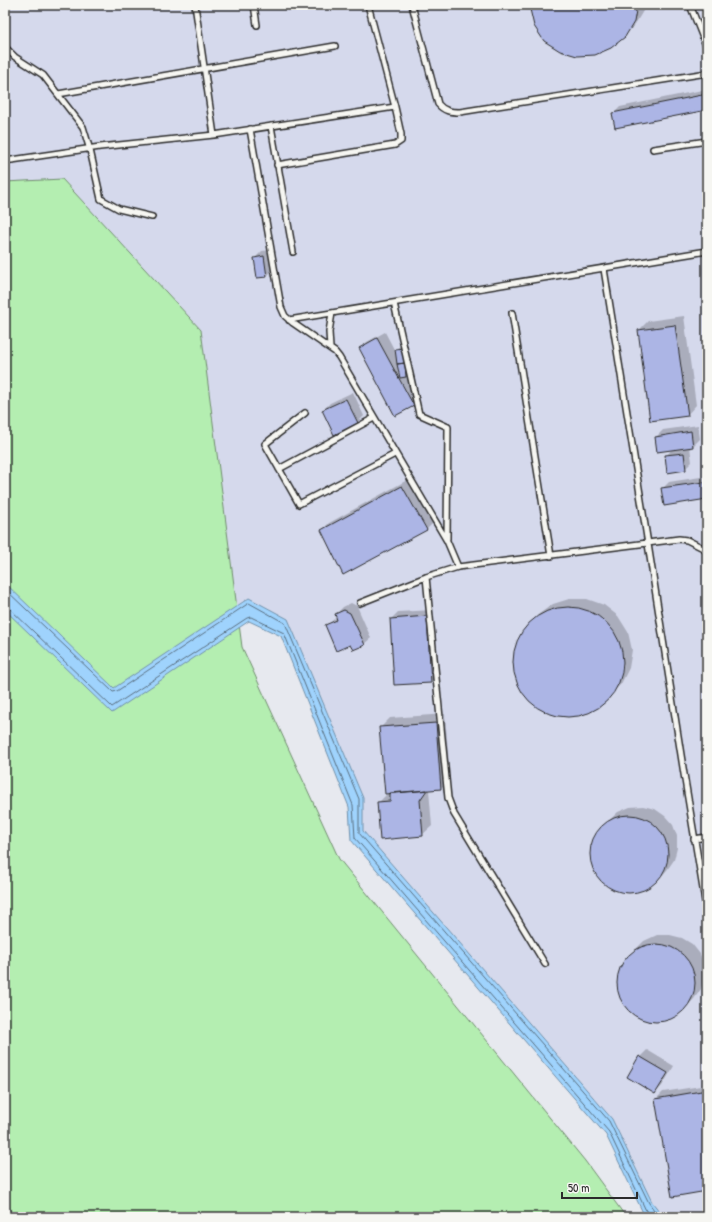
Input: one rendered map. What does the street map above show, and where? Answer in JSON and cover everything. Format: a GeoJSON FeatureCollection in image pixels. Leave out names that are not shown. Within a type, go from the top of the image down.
{"type":"FeatureCollection","features":[{"type":"Feature","properties":{"kind":"lane"},"geometry":{"type":"LineString","coordinates":[[195,5],[214,135]]}},
{"type":"Feature","properties":{"kind":"lane"},"geometry":{"type":"LineString","coordinates":[[254,5],[257,25]]}},
{"type":"Feature","properties":{"kind":"lane"},"geometry":{"type":"LineString","coordinates":[[276,165],[395,145],[401,141],[401,134],[395,107],[368,5]]}},
{"type":"Feature","properties":{"kind":"lane"},"geometry":{"type":"LineString","coordinates":[[412,5],[438,104],[442,109],[450,112],[707,73]]}},
{"type":"Feature","properties":{"kind":"lane"},"geometry":{"type":"LineString","coordinates":[[690,5],[707,48]]}},
{"type":"Feature","properties":{"kind":"lane"},"geometry":{"type":"LineString","coordinates":[[58,94],[335,46]]}},
{"type":"Feature","properties":{"kind":"lane"},"geometry":{"type":"LineString","coordinates":[[5,47],[15,57],[43,75],[82,127],[90,150],[101,199],[119,209],[152,217]]}},
{"type":"Feature","properties":{"kind":"lane"},"geometry":{"type":"LineString","coordinates":[[5,160],[214,135],[395,107]]}},
{"type":"Feature","properties":{"kind":"lane"},"geometry":{"type":"LineString","coordinates":[[271,126],[276,165],[293,252]]}},
{"type":"Feature","properties":{"kind":"lane"},"geometry":{"type":"LineString","coordinates":[[250,129],[281,307],[285,316],[330,348],[339,357],[447,541],[458,567]]}},
{"type":"Feature","properties":{"kind":"lane"},"geometry":{"type":"LineString","coordinates":[[653,149],[707,140]]}},
{"type":"Feature","properties":{"kind":"lane"},"geometry":{"type":"LineString","coordinates":[[289,320],[707,250]]}},
{"type":"Feature","properties":{"kind":"lane"},"geometry":{"type":"LineString","coordinates":[[604,268],[694,839],[707,912]]}},
{"type":"Feature","properties":{"kind":"lane"},"geometry":{"type":"LineString","coordinates":[[394,303],[419,414],[448,427],[447,541]]}},
{"type":"Feature","properties":{"kind":"lane"},"geometry":{"type":"LineString","coordinates":[[330,348],[329,332],[332,313]]}},
{"type":"Feature","properties":{"kind":"lane"},"geometry":{"type":"LineString","coordinates":[[512,313],[551,556]]}},
{"type":"Feature","properties":{"kind":"lane"},"geometry":{"type":"LineString","coordinates":[[305,413],[265,444],[299,504],[395,454]]}},
{"type":"Feature","properties":{"kind":"lane"},"geometry":{"type":"LineString","coordinates":[[279,469],[374,418]]}},
{"type":"Feature","properties":{"kind":"lane"},"geometry":{"type":"LineString","coordinates":[[360,603],[426,577],[458,567],[687,540],[707,550]]}},
{"type":"Feature","properties":{"kind":"lane"},"geometry":{"type":"LineString","coordinates":[[426,577],[448,798],[454,814],[545,964]]}},
{"type":"Feature","properties":{"kind":"lane"},"geometry":{"type":"LineString","coordinates":[[694,839],[707,837]]}},
{"type":"Feature","properties":{"kind":"shaded area"},"geometry":{"type":"Polygon","coordinates":[[[5,5],[707,5],[707,1217],[664,1217],[652,1202],[612,1119],[363,831],[363,798],[288,619],[249,598],[114,688],[5,583],[5,5]]]}},
{"type":"Feature","properties":{"kind":"green space"},"geometry":{"type":"Polygon","coordinates":[[[62,179],[201,330],[242,647],[339,859],[585,1161],[626,1217],[14,1217],[5,1200],[5,182],[62,179]]]}},
{"type":"Feature","properties":{"kind":"water"},"geometry":{"type":"Polygon","coordinates":[[[5,583],[114,688],[249,598],[288,619],[363,798],[363,831],[612,1119],[652,1202],[664,1217],[645,1217],[606,1135],[351,840],[349,807],[281,636],[249,621],[112,713],[5,610],[5,583]]]}},
{"type":"Feature","properties":{"kind":"building"},"geometry":{"type":"Polygon","coordinates":[[[529,5],[637,5],[634,22],[625,37],[611,48],[595,55],[577,56],[560,51],[544,41],[534,26],[529,5]]]}},
{"type":"Feature","properties":{"kind":"building"},"geometry":{"type":"Polygon","coordinates":[[[707,94],[707,110],[615,128],[612,113],[707,94]]]}},
{"type":"Feature","properties":{"kind":"building"},"geometry":{"type":"Polygon","coordinates":[[[264,256],[267,277],[257,278],[254,258],[264,256]]]}},
{"type":"Feature","properties":{"kind":"building"},"geometry":{"type":"Polygon","coordinates":[[[675,325],[688,416],[650,421],[638,330],[675,325]]]}},
{"type":"Feature","properties":{"kind":"building"},"geometry":{"type":"Polygon","coordinates":[[[377,338],[414,406],[395,416],[359,348],[377,338]]]}},
{"type":"Feature","properties":{"kind":"building"},"geometry":{"type":"Polygon","coordinates":[[[403,348],[405,363],[397,364],[395,349],[403,348]]]}},
{"type":"Feature","properties":{"kind":"building"},"geometry":{"type":"Polygon","coordinates":[[[405,363],[406,377],[400,378],[397,364],[405,363]]]}},
{"type":"Feature","properties":{"kind":"building"},"geometry":{"type":"Polygon","coordinates":[[[346,399],[358,423],[334,435],[322,410],[346,399]]]}},
{"type":"Feature","properties":{"kind":"building"},"geometry":{"type":"Polygon","coordinates":[[[691,431],[693,447],[657,452],[655,437],[691,431]]]}},
{"type":"Feature","properties":{"kind":"building"},"geometry":{"type":"Polygon","coordinates":[[[684,453],[686,470],[667,473],[665,455],[684,453]]]}},
{"type":"Feature","properties":{"kind":"building"},"geometry":{"type":"Polygon","coordinates":[[[704,482],[707,499],[664,506],[661,488],[704,482]]]}},
{"type":"Feature","properties":{"kind":"building"},"geometry":{"type":"Polygon","coordinates":[[[402,486],[427,530],[343,575],[321,530],[402,486]]]}},
{"type":"Feature","properties":{"kind":"building"},"geometry":{"type":"Polygon","coordinates":[[[568,607],[589,612],[607,623],[618,641],[623,662],[618,683],[607,701],[589,712],[568,717],[547,712],[529,701],[518,683],[513,662],[518,641],[529,623],[547,612],[568,607]]]}},
{"type":"Feature","properties":{"kind":"building"},"geometry":{"type":"Polygon","coordinates":[[[344,610],[350,613],[365,645],[353,650],[350,645],[336,651],[325,625],[337,620],[335,614],[344,610]]]}},
{"type":"Feature","properties":{"kind":"building"},"geometry":{"type":"Polygon","coordinates":[[[427,616],[431,683],[394,685],[390,619],[427,616]]]}},
{"type":"Feature","properties":{"kind":"building"},"geometry":{"type":"Polygon","coordinates":[[[436,723],[441,789],[385,794],[379,727],[436,723]]]}},
{"type":"Feature","properties":{"kind":"building"},"geometry":{"type":"Polygon","coordinates":[[[427,790],[420,800],[423,836],[380,840],[377,802],[390,801],[390,793],[427,790]]]}},
{"type":"Feature","properties":{"kind":"building"},"geometry":{"type":"Polygon","coordinates":[[[629,815],[644,818],[657,826],[665,839],[668,854],[665,869],[657,882],[644,890],[629,893],[614,890],[601,882],[593,869],[590,854],[593,839],[601,826],[614,818],[629,815]]]}},
{"type":"Feature","properties":{"kind":"building"},"geometry":{"type":"Polygon","coordinates":[[[656,944],[671,947],[684,955],[692,968],[695,983],[692,998],[684,1011],[671,1019],[656,1022],[641,1019],[628,1011],[620,998],[617,983],[620,968],[628,955],[641,947],[656,944]]]}},
{"type":"Feature","properties":{"kind":"building"},"geometry":{"type":"Polygon","coordinates":[[[639,1056],[668,1073],[655,1094],[627,1077],[639,1056]]]}},
{"type":"Feature","properties":{"kind":"building"},"geometry":{"type":"Polygon","coordinates":[[[707,1090],[707,1191],[672,1197],[655,1099],[707,1090]]]}}]}
